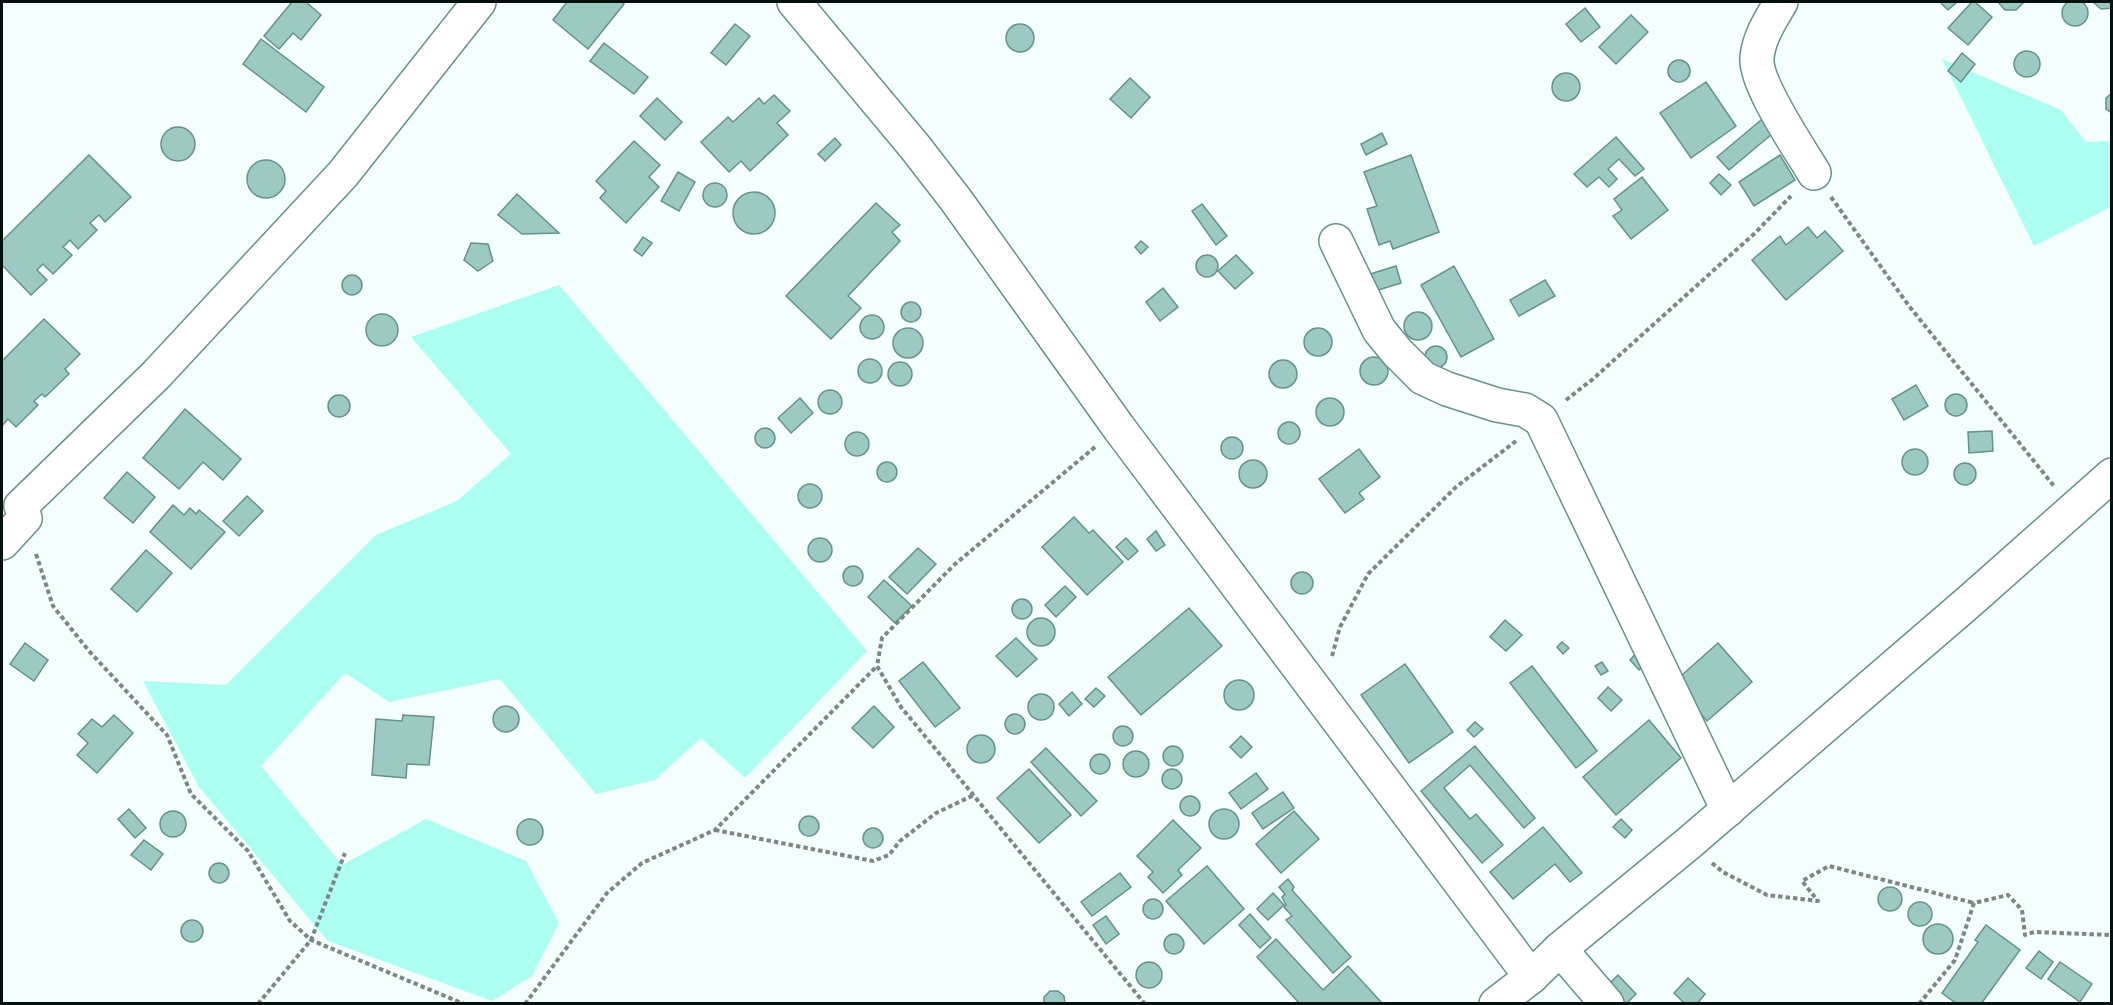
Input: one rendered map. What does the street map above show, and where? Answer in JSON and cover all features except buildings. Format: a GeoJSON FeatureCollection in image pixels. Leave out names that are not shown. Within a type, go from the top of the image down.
{"type":"FeatureCollection","features":[{"type":"Feature","properties":{"kind":"street"},"geometry":{"type":"LineString","coordinates":[[2,543],[25,518],[21,506],[156,375],[343,174],[479,2]]}},
{"type":"Feature","properties":{"kind":"street"},"geometry":{"type":"LineString","coordinates":[[794,2],[915,147],[956,200],[1119,428],[1531,977]]}},
{"type":"Feature","properties":{"kind":"street"},"geometry":{"type":"LineString","coordinates":[[1781,2],[1760,44],[1756,60],[1763,86],[1814,173]]}},
{"type":"Feature","properties":{"kind":"street"},"geometry":{"type":"LineString","coordinates":[[1336,241],[1379,330],[1423,378],[1447,389],[1497,405],[1525,410],[1541,420],[1728,810]]}},
{"type":"Feature","properties":{"kind":"street"},"geometry":{"type":"LineString","coordinates":[[1496,1004],[1728,810],[2112,475]]}},
{"type":"Feature","properties":{"kind":"street"},"geometry":{"type":"LineString","coordinates":[[1560,949],[1607,1004]]}},
{"type":"Feature","properties":{"kind":"path"},"geometry":{"type":"LineString","coordinates":[[1321,698],[1340,627],[1368,574],[1456,487],[1601,372],[1755,233],[1814,173],[1909,306],[2073,510]]}},
{"type":"Feature","properties":{"kind":"path"},"geometry":{"type":"LineString","coordinates":[[525,1004],[607,893],[642,862],[715,830],[877,666],[882,638],[954,565],[1119,428]]}},
{"type":"Feature","properties":{"kind":"path"},"geometry":{"type":"LineString","coordinates":[[25,518],[53,606],[88,651],[167,735],[191,794],[248,851],[290,921],[311,940],[464,1004]]}},
{"type":"Feature","properties":{"kind":"path"},"geometry":{"type":"LineString","coordinates":[[877,666],[901,707],[1145,1004]]}},
{"type":"Feature","properties":{"kind":"path"},"geometry":{"type":"LineString","coordinates":[[715,830],[873,861],[889,855],[900,841],[936,813],[974,795]]}},
{"type":"Feature","properties":{"kind":"path"},"geometry":{"type":"LineString","coordinates":[[1689,843],[1723,872],[1767,895],[1818,901],[1802,881],[1829,866],[1974,903],[2008,895],[2022,910],[2025,935],[2034,932],[2112,935]]}},
{"type":"Feature","properties":{"kind":"path"},"geometry":{"type":"LineString","coordinates":[[258,1004],[311,940],[345,853]]}},
{"type":"Feature","properties":{"kind":"path"},"geometry":{"type":"LineString","coordinates":[[1919,1004],[1955,960],[1974,903]]}},
{"type":"Feature","properties":{"kind":"green space"},"geometry":{"type":"Polygon","coordinates":[[[1942,59],[2061,110],[2086,142],[2111,141],[2111,207],[2034,246],[1942,59]]]}},
{"type":"Feature","properties":{"kind":"green space"},"geometry":{"type":"Polygon","coordinates":[[[559,285],[867,651],[745,778],[701,738],[655,780],[596,794],[500,679],[389,702],[345,673],[261,766],[342,865],[426,819],[526,861],[559,923],[532,976],[492,1001],[328,941],[199,787],[143,681],[226,685],[376,535],[457,501],[511,454],[411,337],[559,285]]]}}]}
